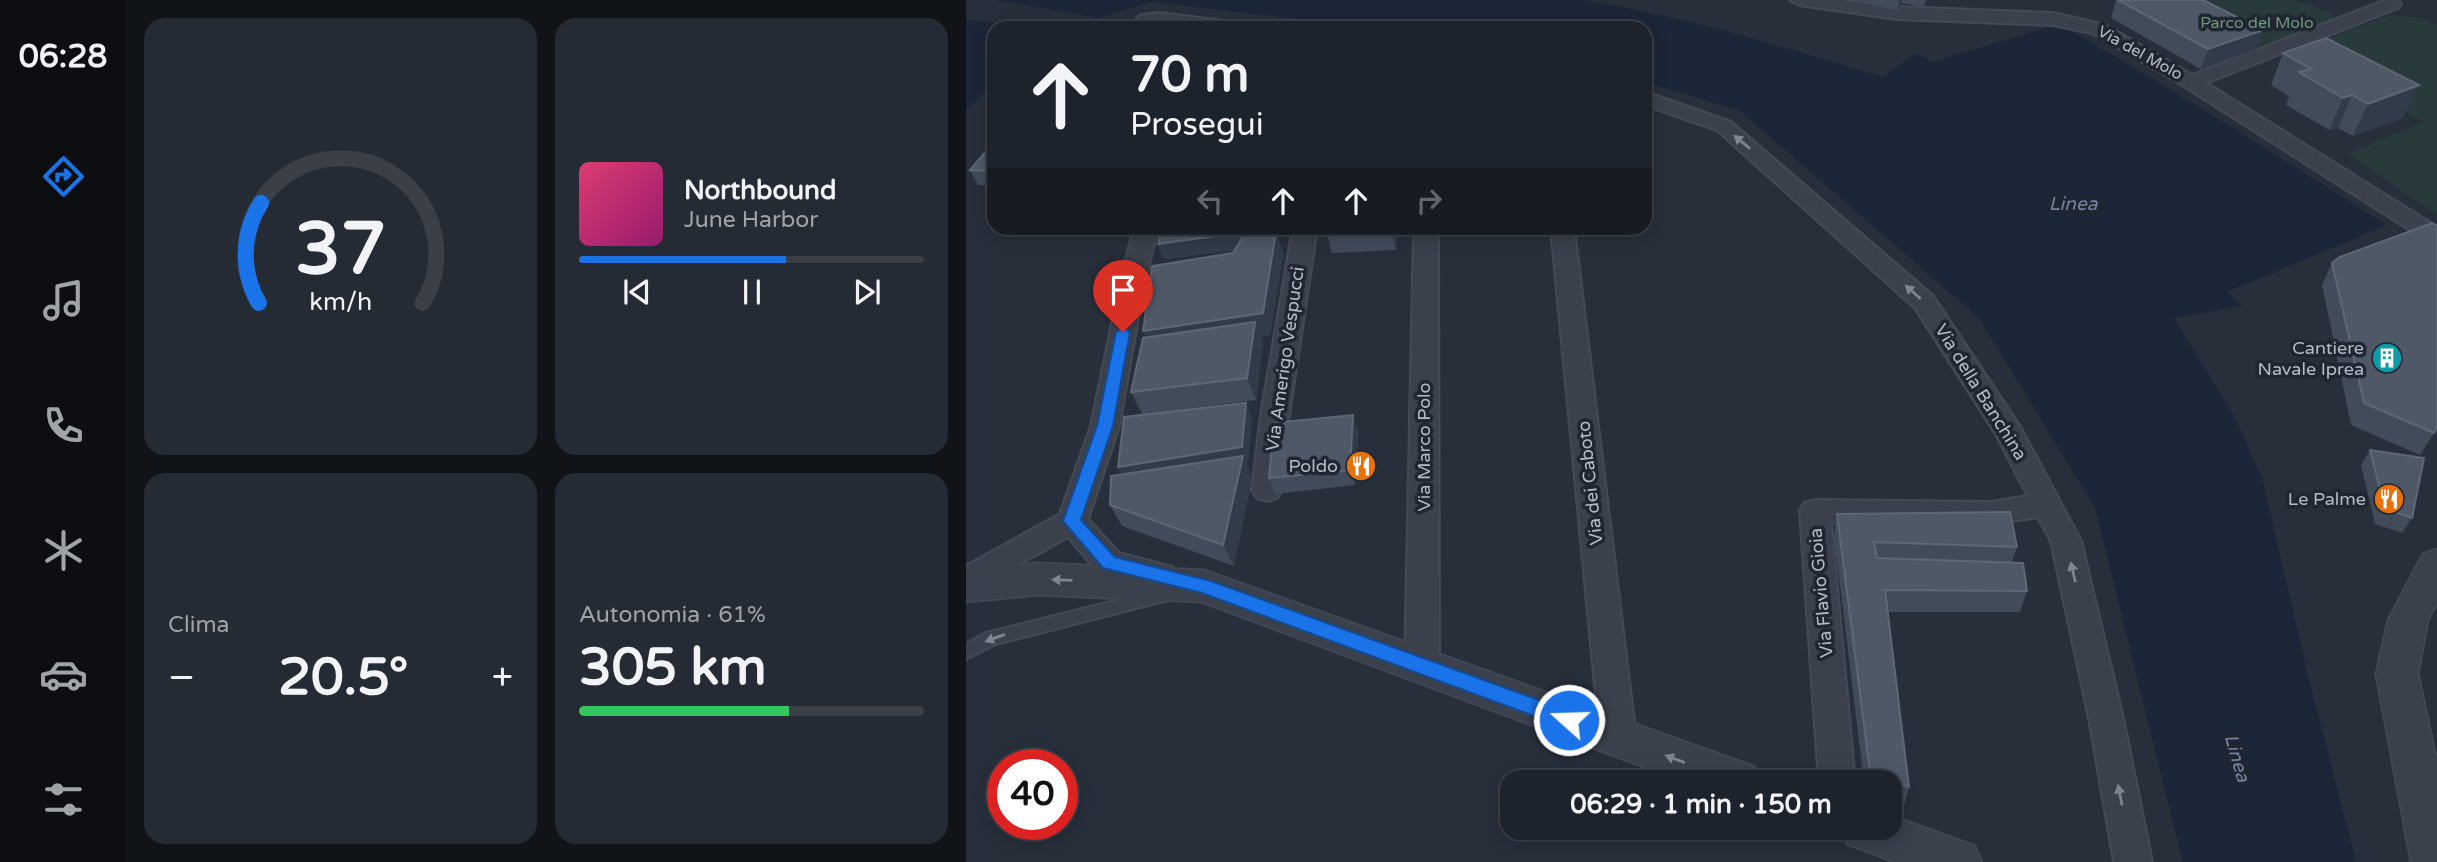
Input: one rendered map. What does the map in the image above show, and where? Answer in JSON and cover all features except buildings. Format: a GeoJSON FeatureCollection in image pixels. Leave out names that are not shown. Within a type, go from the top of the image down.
{"type":"FeatureCollection","features":[{"type":"Feature","properties":{"kind":"street","name":"Via del Molo"},"geometry":{"type":"LineString","coordinates":[[1800,0],[1886,12],[2043,18],[2081,23],[2114,36],[2191,82],[2437,237]]}},
{"type":"Feature","properties":{"kind":"street"},"geometry":{"type":"LineString","coordinates":[[2191,82],[2392,4]]}},
{"type":"Feature","properties":{"kind":"street","name":"Via della Banchina"},"geometry":{"type":"LineString","coordinates":[[1652,100],[1724,126],[1924,302],[2009,432],[2066,541],[2106,718],[2133,862]]}},
{"type":"Feature","properties":{"kind":"street"},"geometry":{"type":"LineString","coordinates":[[966,583],[1072,521],[1105,426],[1144,235]]}},
{"type":"Feature","properties":{"kind":"street","name":"Via Amerigo Vespucci"},"geometry":{"type":"LineString","coordinates":[[1267,490],[1275,415],[1304,235]]}},
{"type":"Feature","properties":{"kind":"street","name":"Via Marco Polo"},"geometry":{"type":"LineString","coordinates":[[1422,666],[1426,235]]}},
{"type":"Feature","properties":{"kind":"street","name":"Via dei Caboto"},"geometry":{"type":"LineString","coordinates":[[1563,235],[1618,738]]}},
{"type":"Feature","properties":{"kind":"street","name":"Via Flavio Gioia"},"geometry":{"type":"LineString","coordinates":[[1836,770],[1815,511],[1992,513],[2047,504]]}},
{"type":"Feature","properties":{"kind":"street"},"geometry":{"type":"LineString","coordinates":[[1072,521],[1109,563],[1204,586],[1706,770]]}},
{"type":"Feature","properties":{"kind":"street"},"geometry":{"type":"LineString","coordinates":[[2435,862],[2397,674],[2408,620],[2437,565]]}},
{"type":"Feature","properties":{"kind":"street"},"geometry":{"type":"LineString","coordinates":[[966,583],[1038,579],[1204,586]]}},
{"type":"Feature","properties":{"kind":"street"},"geometry":{"type":"LineString","coordinates":[[1897,840],[1958,862]]}},
{"type":"Feature","properties":{"kind":"lane"},"geometry":{"type":"LineString","coordinates":[[1142,18],[1160,16],[1199,21]]}},
{"type":"Feature","properties":{"kind":"lane"},"geometry":{"type":"LineString","coordinates":[[966,652],[992,638],[1116,605],[1204,586]]}},
{"type":"Feature","properties":{"kind":"green space","name":"Parco del Molo"},"geometry":{"type":"Polygon","coordinates":[[[2164,0],[2294,0],[2328,11],[2335,19],[2256,47],[2164,0]]]}},
{"type":"Feature","properties":{"kind":"green space"},"geometry":{"type":"Polygon","coordinates":[[[2390,15],[2422,18],[2437,25],[2437,214],[2348,154],[2424,122],[2293,52],[2390,15]]]}},
{"type":"Feature","properties":{"kind":"water","name":"Linea"},"geometry":{"type":"Polygon","coordinates":[[[995,0],[1584,0],[1697,24],[1883,77],[1916,54],[1932,62],[2049,27],[2070,30],[2203,109],[2387,225],[2227,292],[2242,306],[2174,318],[2233,414],[2262,478],[2309,679],[2356,862],[2183,862],[2095,508],[1979,318],[1740,111],[1652,84],[1652,21],[1316,21],[1151,2],[1099,18],[995,0]]]}},
{"type":"Feature","properties":{"kind":"water"},"geometry":{"type":"Polygon","coordinates":[[[966,19],[987,22],[987,90],[966,110],[966,19]]]}},
{"type":"Feature","properties":{"kind":"place","name":"Cantiere Navale Iprea"},"geometry":{"type":"Point","coordinates":[2387,358]}},
{"type":"Feature","properties":{"kind":"place","name":"Poldo"},"geometry":{"type":"Point","coordinates":[1361,466]}},
{"type":"Feature","properties":{"kind":"place","name":"Le Palme"},"geometry":{"type":"Point","coordinates":[2389,499]}},
{"type":"Feature","properties":{"kind":"route"},"geometry":{"type":"LineString","coordinates":[[1123,332],[1105,426],[1072,521],[1109,563],[1204,586],[1569,720]]}}]}
